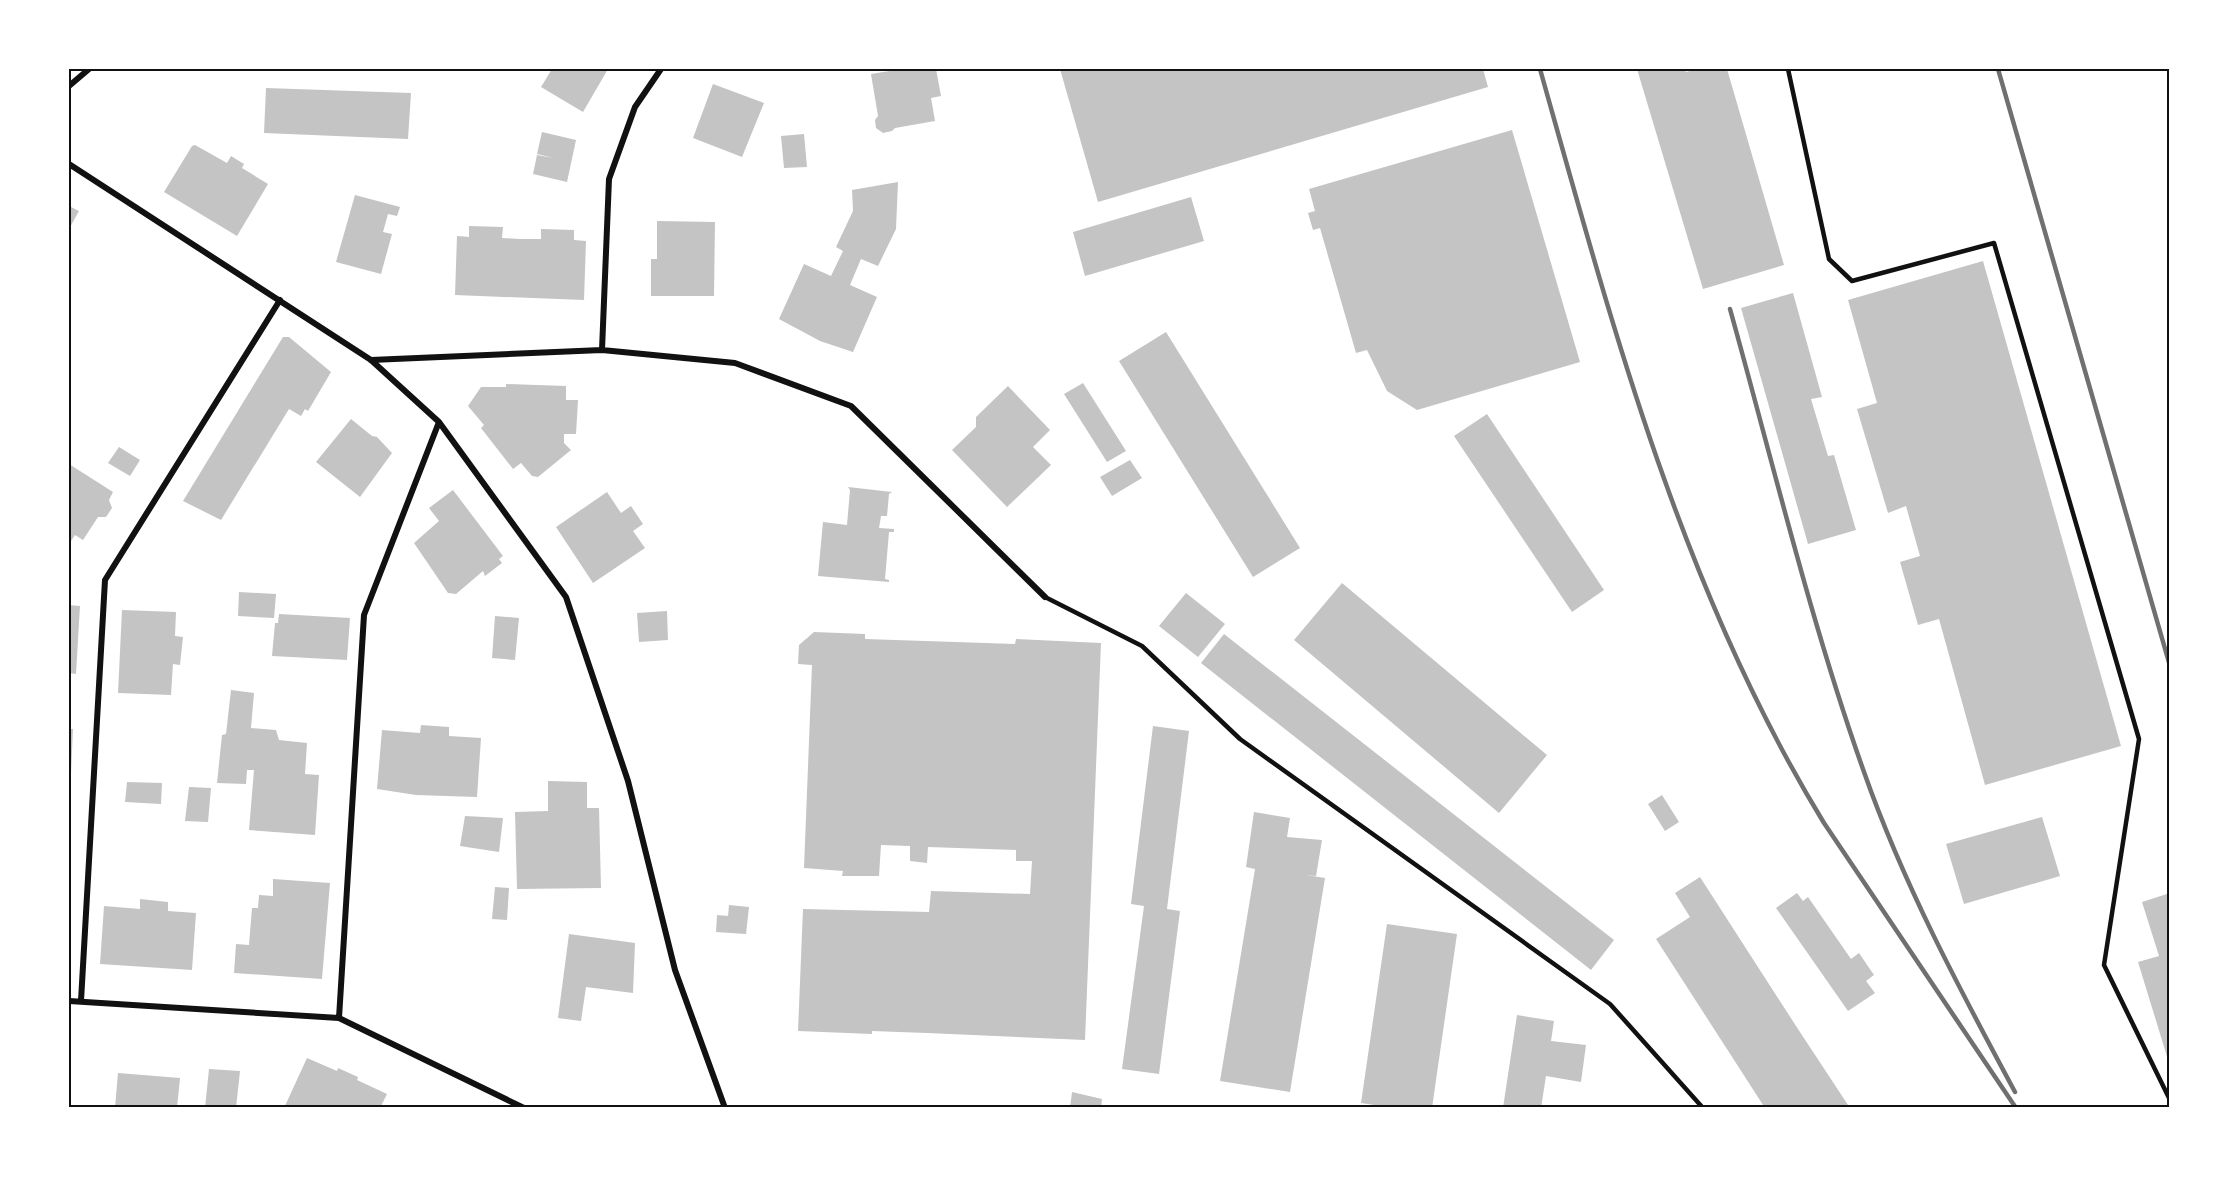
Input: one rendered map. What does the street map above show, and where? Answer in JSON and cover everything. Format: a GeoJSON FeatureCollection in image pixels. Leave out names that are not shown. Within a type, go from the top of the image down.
{"type":"FeatureCollection","features":[{"type":"Feature","properties":{"kind":"street"},"geometry":{"type":"LineString","coordinates":[[69,87],[89,69]]}},
{"type":"Feature","properties":{"kind":"street"},"geometry":{"type":"LineString","coordinates":[[602,350],[609,178],[635,107],[661,69]]}},
{"type":"Feature","properties":{"kind":"street"},"geometry":{"type":"LineString","coordinates":[[69,164],[371,360],[439,422],[566,597],[628,781],[675,970],[725,1108]]}},
{"type":"Feature","properties":{"kind":"street"},"geometry":{"type":"LineString","coordinates":[[81,1001],[105,580],[280,300]]}},
{"type":"Feature","properties":{"kind":"street"},"geometry":{"type":"LineString","coordinates":[[371,360],[602,350],[735,363],[851,406],[1045,597]]}},
{"type":"Feature","properties":{"kind":"street"},"geometry":{"type":"LineString","coordinates":[[339,1018],[364,615],[439,422]]}},
{"type":"Feature","properties":{"kind":"street"},"geometry":{"type":"LineString","coordinates":[[69,1001],[339,1018],[524,1108]]}},
{"type":"Feature","properties":{"kind":"lane"},"geometry":{"type":"LineString","coordinates":[[1788,69],[1829,259],[1852,281],[1994,243],[2139,739],[2104,965],[2170,1100]]}},
{"type":"Feature","properties":{"kind":"lane"},"geometry":{"type":"LineString","coordinates":[[1045,597],[1142,646],[1240,739],[1610,1004],[1703,1108]]}},
{"type":"Feature","properties":{"kind":"building"},"geometry":{"type":"Polygon","coordinates":[[[552,69],[608,69],[583,112],[541,87],[552,69]]]}},
{"type":"Feature","properties":{"kind":"building"},"geometry":{"type":"Polygon","coordinates":[[[902,69],[936,69],[941,96],[931,98],[935,121],[895,128],[883,133],[876,128],[875,120],[878,116],[871,74],[902,69]]]}},
{"type":"Feature","properties":{"kind":"building"},"geometry":{"type":"Polygon","coordinates":[[[1060,69],[1483,69],[1488,87],[1098,202],[1060,69]]]}},
{"type":"Feature","properties":{"kind":"building"},"geometry":{"type":"Polygon","coordinates":[[[1637,69],[1685,69],[1686,72],[1697,69],[1727,69],[1784,265],[1703,289],[1637,69]]]}},
{"type":"Feature","properties":{"kind":"building"},"geometry":{"type":"Polygon","coordinates":[[[713,84],[764,103],[742,157],[693,138],[713,84]]]}},
{"type":"Feature","properties":{"kind":"building"},"geometry":{"type":"Polygon","coordinates":[[[266,88],[411,93],[408,139],[264,133],[266,88]]]}},
{"type":"Feature","properties":{"kind":"building"},"geometry":{"type":"Polygon","coordinates":[[[1512,130],[1580,362],[1417,410],[1387,391],[1367,350],[1356,353],[1320,228],[1313,230],[1308,213],[1315,211],[1309,189],[1512,130]]]}},
{"type":"Feature","properties":{"kind":"building"},"geometry":{"type":"Polygon","coordinates":[[[542,132],[576,140],[567,182],[533,174],[537,155],[554,158],[537,154],[542,132]]]}},
{"type":"Feature","properties":{"kind":"building"},"geometry":{"type":"Polygon","coordinates":[[[804,134],[807,167],[784,168],[781,136],[804,134]]]}},
{"type":"Feature","properties":{"kind":"building"},"geometry":{"type":"Polygon","coordinates":[[[195,145],[227,163],[231,156],[244,164],[242,168],[268,184],[237,236],[164,192],[192,146],[195,145]]]}},
{"type":"Feature","properties":{"kind":"building"},"geometry":{"type":"Polygon","coordinates":[[[898,182],[896,229],[878,266],[861,259],[850,285],[877,297],[853,352],[820,341],[779,319],[804,264],[831,276],[843,251],[836,247],[853,211],[852,190],[898,182]]]}},
{"type":"Feature","properties":{"kind":"building"},"geometry":{"type":"Polygon","coordinates":[[[355,195],[400,207],[397,216],[388,214],[383,232],[392,234],[381,274],[336,262],[355,195]]]}},
{"type":"Feature","properties":{"kind":"building"},"geometry":{"type":"Polygon","coordinates":[[[1191,197],[1204,241],[1085,276],[1073,232],[1191,197]]]}},
{"type":"Feature","properties":{"kind":"building"},"geometry":{"type":"Polygon","coordinates":[[[69,206],[79,211],[69,229],[69,206]]]}},
{"type":"Feature","properties":{"kind":"building"},"geometry":{"type":"Polygon","coordinates":[[[657,221],[715,222],[714,296],[651,296],[651,259],[657,259],[657,221]]]}},
{"type":"Feature","properties":{"kind":"building"},"geometry":{"type":"Polygon","coordinates":[[[469,226],[503,227],[502,238],[520,239],[541,239],[541,229],[574,230],[574,240],[586,241],[584,300],[455,295],[457,236],[469,237],[469,226]]]}},
{"type":"Feature","properties":{"kind":"building"},"geometry":{"type":"Polygon","coordinates":[[[1983,261],[2121,746],[1985,785],[1939,619],[1918,625],[1900,562],[1920,556],[1906,506],[1888,513],[1857,409],[1877,403],[1848,300],[1983,261]]]}},
{"type":"Feature","properties":{"kind":"building"},"geometry":{"type":"Polygon","coordinates":[[[1793,293],[1822,397],[1811,399],[1828,456],[1834,455],[1856,530],[1808,544],[1741,308],[1793,293]]]}},
{"type":"Feature","properties":{"kind":"building"},"geometry":{"type":"Polygon","coordinates":[[[1166,332],[1300,548],[1253,577],[1119,361],[1166,332]]]}},
{"type":"Feature","properties":{"kind":"building"},"geometry":{"type":"Polygon","coordinates":[[[283,337],[289,337],[331,372],[308,411],[305,409],[301,416],[289,409],[221,520],[183,501],[283,337]]]}},
{"type":"Feature","properties":{"kind":"building"},"geometry":{"type":"Polygon","coordinates":[[[1083,383],[1126,451],[1107,462],[1064,394],[1083,383]]]}},
{"type":"Feature","properties":{"kind":"building"},"geometry":{"type":"Polygon","coordinates":[[[506,384],[566,386],[566,400],[578,400],[576,434],[564,434],[564,443],[571,450],[538,477],[532,476],[521,463],[513,469],[481,428],[484,425],[468,406],[481,387],[506,387],[506,384]]]}},
{"type":"Feature","properties":{"kind":"building"},"geometry":{"type":"Polygon","coordinates":[[[1008,386],[1050,430],[1033,447],[1051,465],[1007,507],[952,450],[976,427],[976,417],[1008,386]]]}},
{"type":"Feature","properties":{"kind":"building"},"geometry":{"type":"Polygon","coordinates":[[[1487,414],[1604,590],[1572,612],[1454,436],[1487,414]]]}},
{"type":"Feature","properties":{"kind":"building"},"geometry":{"type":"Polygon","coordinates":[[[351,419],[372,436],[377,437],[392,453],[360,497],[316,462],[351,419]]]}},
{"type":"Feature","properties":{"kind":"building"},"geometry":{"type":"Polygon","coordinates":[[[119,447],[140,460],[130,476],[108,463],[119,447]]]}},
{"type":"Feature","properties":{"kind":"building"},"geometry":{"type":"Polygon","coordinates":[[[1130,460],[1142,478],[1112,496],[1100,477],[1130,460]]]}},
{"type":"Feature","properties":{"kind":"building"},"geometry":{"type":"Polygon","coordinates":[[[69,464],[113,492],[109,500],[112,508],[106,517],[98,517],[83,540],[75,535],[69,544],[69,464]]]}},
{"type":"Feature","properties":{"kind":"building"},"geometry":{"type":"Polygon","coordinates":[[[848,487],[892,492],[889,494],[887,516],[881,516],[879,528],[894,529],[894,532],[889,532],[885,579],[889,582],[818,576],[823,522],[847,525],[850,490],[848,487]]]}},
{"type":"Feature","properties":{"kind":"building"},"geometry":{"type":"Polygon","coordinates":[[[453,490],[503,556],[499,559],[502,563],[485,576],[483,571],[456,594],[448,593],[414,543],[439,521],[429,508],[453,490]]]}},
{"type":"Feature","properties":{"kind":"building"},"geometry":{"type":"Polygon","coordinates":[[[607,492],[621,513],[631,506],[643,524],[633,531],[645,548],[593,583],[556,527],[607,492]]]}},
{"type":"Feature","properties":{"kind":"building"},"geometry":{"type":"Polygon","coordinates":[[[1342,583],[1547,755],[1499,813],[1294,640],[1342,583]]]}},
{"type":"Feature","properties":{"kind":"building"},"geometry":{"type":"Polygon","coordinates":[[[239,592],[276,594],[274,618],[238,616],[239,592]]]}},
{"type":"Feature","properties":{"kind":"building"},"geometry":{"type":"Polygon","coordinates":[[[1186,593],[1225,624],[1198,657],[1159,626],[1186,593]]]}},
{"type":"Feature","properties":{"kind":"building"},"geometry":{"type":"Polygon","coordinates":[[[69,605],[80,606],[76,674],[69,673],[69,605]]]}},
{"type":"Feature","properties":{"kind":"building"},"geometry":{"type":"Polygon","coordinates":[[[122,610],[176,612],[175,636],[183,637],[180,665],[173,664],[171,695],[118,693],[122,610]]]}},
{"type":"Feature","properties":{"kind":"building"},"geometry":{"type":"Polygon","coordinates":[[[667,611],[668,640],[639,642],[637,613],[667,611]]]}},
{"type":"Feature","properties":{"kind":"building"},"geometry":{"type":"Polygon","coordinates":[[[279,614],[350,618],[347,660],[272,656],[275,623],[278,623],[279,614]]]}},
{"type":"Feature","properties":{"kind":"building"},"geometry":{"type":"Polygon","coordinates":[[[495,616],[519,618],[515,660],[492,658],[495,616]]]}},
{"type":"Feature","properties":{"kind":"building"},"geometry":{"type":"Polygon","coordinates":[[[814,632],[865,634],[865,639],[1015,644],[1016,639],[1101,643],[1085,1040],[872,1031],[872,1034],[798,1031],[803,909],[929,912],[931,891],[1030,894],[1032,861],[1016,861],[1016,850],[928,847],[927,863],[910,861],[910,846],[881,845],[879,876],[842,876],[843,871],[804,868],[812,665],[798,664],[799,645],[814,632]]]}},
{"type":"Feature","properties":{"kind":"building"},"geometry":{"type":"Polygon","coordinates":[[[1224,634],[1614,940],[1591,970],[1201,663],[1224,634]]]}},
{"type":"Feature","properties":{"kind":"building"},"geometry":{"type":"Polygon","coordinates":[[[231,690],[254,693],[251,728],[276,730],[279,740],[307,743],[305,774],[319,775],[315,835],[249,830],[254,770],[247,770],[246,784],[217,783],[222,735],[226,734],[231,690]]]}},
{"type":"Feature","properties":{"kind":"building"},"geometry":{"type":"Polygon","coordinates":[[[421,725],[449,727],[449,736],[481,738],[477,797],[416,795],[377,789],[382,730],[420,733],[421,725]]]}},
{"type":"Feature","properties":{"kind":"building"},"geometry":{"type":"Polygon","coordinates":[[[1153,726],[1189,731],[1167,909],[1180,911],[1159,1074],[1122,1069],[1144,906],[1131,904],[1153,726]]]}},
{"type":"Feature","properties":{"kind":"building"},"geometry":{"type":"Polygon","coordinates":[[[69,729],[73,729],[71,773],[69,773],[69,729]]]}},
{"type":"Feature","properties":{"kind":"building"},"geometry":{"type":"Polygon","coordinates":[[[548,781],[587,782],[587,808],[599,808],[601,888],[517,889],[515,812],[548,811],[548,781]]]}},
{"type":"Feature","properties":{"kind":"building"},"geometry":{"type":"Polygon","coordinates":[[[127,782],[162,783],[161,804],[125,802],[127,782]]]}},
{"type":"Feature","properties":{"kind":"building"},"geometry":{"type":"Polygon","coordinates":[[[189,787],[211,788],[208,822],[185,821],[189,787]]]}},
{"type":"Feature","properties":{"kind":"building"},"geometry":{"type":"Polygon","coordinates":[[[1662,795],[1679,822],[1665,831],[1648,804],[1662,795]]]}},
{"type":"Feature","properties":{"kind":"building"},"geometry":{"type":"Polygon","coordinates":[[[1254,812],[1290,818],[1287,837],[1322,840],[1316,876],[1306,875],[1325,878],[1290,1092],[1220,1081],[1255,869],[1246,867],[1254,812]]]}},
{"type":"Feature","properties":{"kind":"building"},"geometry":{"type":"Polygon","coordinates":[[[465,816],[503,818],[499,852],[460,846],[465,816]]]}},
{"type":"Feature","properties":{"kind":"building"},"geometry":{"type":"Polygon","coordinates":[[[2042,817],[2060,876],[1964,904],[1946,844],[2042,817]]]}},
{"type":"Feature","properties":{"kind":"building"},"geometry":{"type":"Polygon","coordinates":[[[1700,877],[1850,1108],[1765,1108],[1656,939],[1690,917],[1675,893],[1700,877]]]}},
{"type":"Feature","properties":{"kind":"building"},"geometry":{"type":"Polygon","coordinates":[[[273,879],[330,883],[322,979],[234,973],[236,944],[249,945],[252,908],[258,908],[259,895],[273,896],[273,879]]]}},
{"type":"Feature","properties":{"kind":"building"},"geometry":{"type":"Polygon","coordinates":[[[495,887],[509,888],[507,920],[492,919],[495,887]]]}},
{"type":"Feature","properties":{"kind":"building"},"geometry":{"type":"Polygon","coordinates":[[[1797,893],[1803,901],[1808,897],[1851,959],[1859,953],[1874,975],[1866,981],[1875,993],[1848,1011],[1776,908],[1797,893]]]}},
{"type":"Feature","properties":{"kind":"building"},"geometry":{"type":"Polygon","coordinates":[[[2170,893],[2169,1063],[2138,962],[2159,956],[2142,902],[2170,893]]]}},
{"type":"Feature","properties":{"kind":"building"},"geometry":{"type":"Polygon","coordinates":[[[140,899],[168,902],[168,911],[196,913],[192,970],[100,964],[104,906],[140,909],[140,899]]]}},
{"type":"Feature","properties":{"kind":"building"},"geometry":{"type":"Polygon","coordinates":[[[729,905],[749,907],[746,934],[716,932],[717,915],[728,916],[729,905]]]}},
{"type":"Feature","properties":{"kind":"building"},"geometry":{"type":"Polygon","coordinates":[[[1387,924],[1457,934],[1432,1108],[1394,1108],[1361,1103],[1387,924]]]}},
{"type":"Feature","properties":{"kind":"building"},"geometry":{"type":"Polygon","coordinates":[[[569,934],[635,943],[633,993],[586,987],[581,1021],[558,1018],[569,934]]]}},
{"type":"Feature","properties":{"kind":"building"},"geometry":{"type":"Polygon","coordinates":[[[1517,1015],[1554,1021],[1551,1041],[1586,1045],[1581,1082],[1546,1076],[1541,1108],[1503,1108],[1517,1015]]]}},
{"type":"Feature","properties":{"kind":"building"},"geometry":{"type":"Polygon","coordinates":[[[307,1058],[358,1077],[357,1080],[387,1094],[380,1108],[284,1108],[307,1058]]]}},
{"type":"Feature","properties":{"kind":"building"},"geometry":{"type":"Polygon","coordinates":[[[209,1069],[240,1071],[236,1108],[205,1108],[209,1069]]]}},
{"type":"Feature","properties":{"kind":"building"},"geometry":{"type":"Polygon","coordinates":[[[118,1073],[180,1078],[177,1108],[115,1108],[118,1073]]]}},
{"type":"Feature","properties":{"kind":"building"},"geometry":{"type":"Polygon","coordinates":[[[1072,1092],[1102,1099],[1101,1108],[1070,1108],[1072,1092]]]}},
{"type":"Feature","properties":{"kind":"railway"},"geometry":{"type":"LineString","coordinates":[[1540,69],[1624,360],[1691,551],[1730,644],[1774,735],[1824,823],[2016,1108]]}},
{"type":"Feature","properties":{"kind":"railway"},"geometry":{"type":"LineString","coordinates":[[1998,69],[2170,666]]}},
{"type":"Feature","properties":{"kind":"railway"},"geometry":{"type":"LineString","coordinates":[[1730,309],[1809,599],[1864,772],[1914,895],[2015,1092]]}}]}
